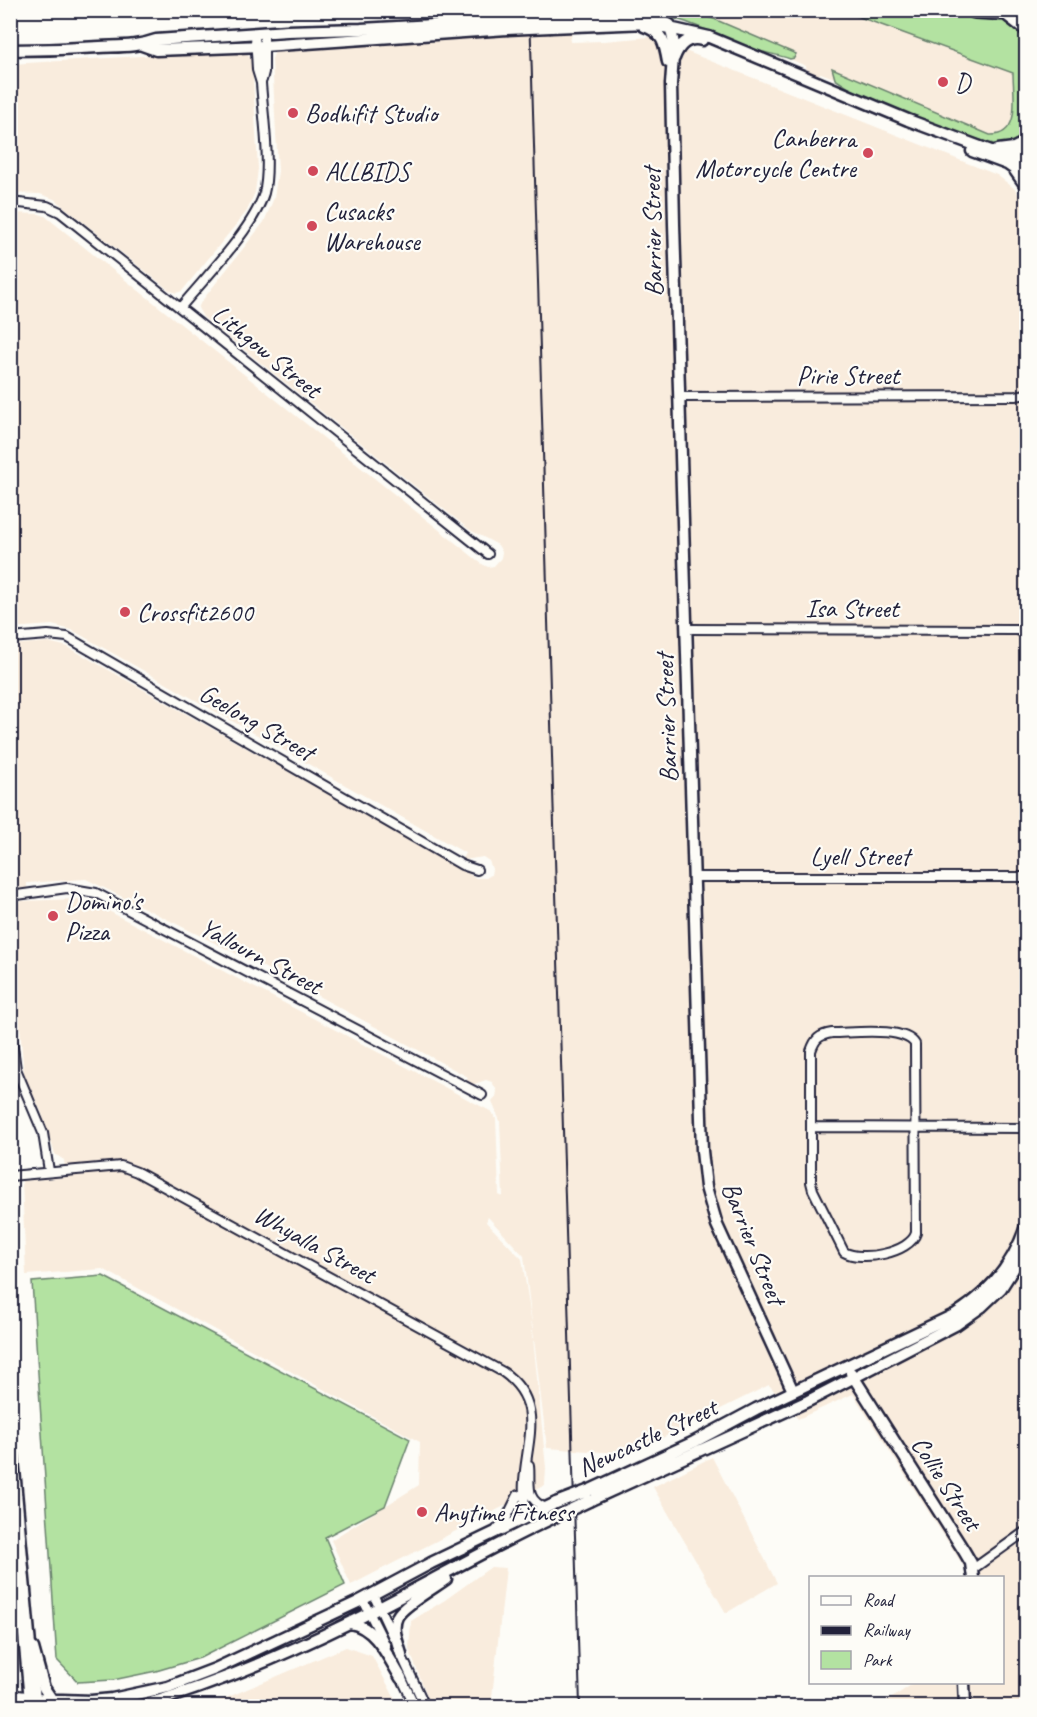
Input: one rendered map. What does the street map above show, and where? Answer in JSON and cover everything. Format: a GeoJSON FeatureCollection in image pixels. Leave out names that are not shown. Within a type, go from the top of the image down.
{"type":"FeatureCollection","features":[{"type":"Feature","properties":{"kind":"highway"},"geometry":{"type":"LineString","coordinates":[[975,10],[1026,13]]}},
{"type":"Feature","properties":{"kind":"highway"},"geometry":{"type":"LineString","coordinates":[[1008,13],[1026,27]]}},
{"type":"Feature","properties":{"kind":"highway"},"geometry":{"type":"LineString","coordinates":[[10,1453],[33,1703]]}},
{"type":"Feature","properties":{"kind":"main road"},"geometry":{"type":"LineString","coordinates":[[142,45],[156,50],[260,46],[370,34],[623,15],[656,17],[684,25],[709,37]]}},
{"type":"Feature","properties":{"kind":"main road"},"geometry":{"type":"LineString","coordinates":[[656,17],[670,27]]}},
{"type":"Feature","properties":{"kind":"main road"},"geometry":{"type":"LineString","coordinates":[[551,22],[647,23],[709,37],[908,120],[1006,156],[1026,158]]}},
{"type":"Feature","properties":{"kind":"main road"},"geometry":{"type":"LineString","coordinates":[[623,23],[646,26],[661,36],[665,44],[671,84]]}},
{"type":"Feature","properties":{"kind":"main road","name":"Barrier Street"},"geometry":{"type":"LineString","coordinates":[[670,27],[673,36],[671,84],[679,397],[702,1151],[706,1187],[717,1225],[793,1391]]}},
{"type":"Feature","properties":{"kind":"main road"},"geometry":{"type":"LineString","coordinates":[[10,50],[142,45],[156,40],[259,33],[370,34]]}},
{"type":"Feature","properties":{"kind":"main road"},"geometry":{"type":"LineString","coordinates":[[673,61],[680,46],[690,39],[723,42]]}},
{"type":"Feature","properties":{"kind":"main road"},"geometry":{"type":"LineString","coordinates":[[10,57],[66,49]]}},
{"type":"Feature","properties":{"kind":"main road"},"geometry":{"type":"LineString","coordinates":[[908,120],[945,140],[1007,164],[1026,167]]}},
{"type":"Feature","properties":{"kind":"main road"},"geometry":{"type":"LineString","coordinates":[[988,150],[1010,149],[1026,142]]}},
{"type":"Feature","properties":{"kind":"main road"},"geometry":{"type":"LineString","coordinates":[[1007,164],[1014,169],[1026,186]]}},
{"type":"Feature","properties":{"kind":"main road","name":"Newcastle Street"},"geometry":{"type":"LineString","coordinates":[[10,1696],[33,1703],[52,1700],[91,1701],[168,1687],[215,1669],[363,1600],[493,1532],[557,1516],[590,1495],[744,1415],[956,1314],[977,1301],[994,1282],[1009,1263],[1026,1226]]}},
{"type":"Feature","properties":{"kind":"main road","name":"Newcastle Street"},"geometry":{"type":"LineString","coordinates":[[141,1707],[273,1660],[350,1623],[482,1552],[551,1506],[590,1495],[739,1433],[957,1324],[975,1312],[1001,1287],[1026,1249]]}},
{"type":"Feature","properties":{"kind":"main road","name":"Collie Street"},"geometry":{"type":"LineString","coordinates":[[846,1365],[964,1551],[973,1573]]}},
{"type":"Feature","properties":{"kind":"main road"},"geometry":{"type":"LineString","coordinates":[[739,1433],[784,1404],[793,1391],[802,1396],[834,1386]]}},
{"type":"Feature","properties":{"kind":"main road"},"geometry":{"type":"LineString","coordinates":[[401,1654],[394,1628],[396,1617],[482,1552]]}},
{"type":"Feature","properties":{"kind":"main road"},"geometry":{"type":"LineString","coordinates":[[350,1623],[361,1625],[372,1634],[401,1678]]}},
{"type":"Feature","properties":{"kind":"main road"},"geometry":{"type":"LineString","coordinates":[[27,1627],[44,1688],[52,1700]]}},
{"type":"Feature","properties":{"kind":"main road"},"geometry":{"type":"LineString","coordinates":[[964,1684],[964,1707]]}},
{"type":"Feature","properties":{"kind":"street"},"geometry":{"type":"LineString","coordinates":[[180,308],[255,215],[264,193],[267,174],[261,81],[264,72],[259,33]]}},
{"type":"Feature","properties":{"kind":"street","name":"Lithgow Street"},"geometry":{"type":"LineString","coordinates":[[10,202],[47,206],[60,212],[488,554]]}},
{"type":"Feature","properties":{"kind":"street","name":"Pirie Street"},"geometry":{"type":"LineString","coordinates":[[679,397],[1016,396],[1026,394]]}},
{"type":"Feature","properties":{"kind":"street","name":"Pirie Street"},"geometry":{"type":"LineString","coordinates":[[1016,396],[1026,400]]}},
{"type":"Feature","properties":{"kind":"street","name":"Isa Street"},"geometry":{"type":"LineString","coordinates":[[1017,630],[1026,626]]}},
{"type":"Feature","properties":{"kind":"street","name":"Isa Street"},"geometry":{"type":"LineString","coordinates":[[686,628],[1017,630],[1026,633]]}},
{"type":"Feature","properties":{"kind":"street","name":"Geelong Street"},"geometry":{"type":"LineString","coordinates":[[10,638],[48,634],[67,637],[462,865],[477,870]]}},
{"type":"Feature","properties":{"kind":"street","name":"Lyell Street"},"geometry":{"type":"LineString","coordinates":[[693,877],[1026,877]]}},
{"type":"Feature","properties":{"kind":"street","name":"Yallourn Street"},"geometry":{"type":"LineString","coordinates":[[10,896],[67,888],[96,893],[482,1095]]}},
{"type":"Feature","properties":{"kind":"street"},"geometry":{"type":"LineString","coordinates":[[10,1024],[16,1069],[43,1132],[49,1171]]}},
{"type":"Feature","properties":{"kind":"street"},"geometry":{"type":"LineString","coordinates":[[832,1033],[908,1036],[915,1044],[916,1128],[914,1238],[884,1255],[849,1255],[844,1252],[811,1182],[812,1051],[816,1039],[824,1034],[832,1033]]}},
{"type":"Feature","properties":{"kind":"street"},"geometry":{"type":"LineString","coordinates":[[811,1127],[1026,1128]]}},
{"type":"Feature","properties":{"kind":"street","name":"Whyalla Street"},"geometry":{"type":"LineString","coordinates":[[10,1176],[121,1166],[137,1172],[503,1372],[521,1387],[528,1401],[531,1421],[524,1478],[528,1523]]}},
{"type":"Feature","properties":{"kind":"street","name":"Whyalla Street"},"geometry":{"type":"LineString","coordinates":[[527,1454],[531,1497],[536,1503],[551,1506]]}},
{"type":"Feature","properties":{"kind":"street","name":"Whyalla Street"},"geometry":{"type":"LineString","coordinates":[[493,1532],[506,1518],[524,1478]]}},
{"type":"Feature","properties":{"kind":"street","name":"Whyalla Street"},"geometry":{"type":"LineString","coordinates":[[518,1495],[518,1507],[528,1523]]}},
{"type":"Feature","properties":{"kind":"street","name":"Collie Street"},"geometry":{"type":"LineString","coordinates":[[973,1573],[1026,1531]]}},
{"type":"Feature","properties":{"kind":"street"},"geometry":{"type":"LineString","coordinates":[[374,1594],[424,1707]]}},
{"type":"Feature","properties":{"kind":"street"},"geometry":{"type":"LineString","coordinates":[[363,1600],[415,1707]]}},
{"type":"Feature","properties":{"kind":"shaded area"},"geometry":{"type":"Polygon","coordinates":[[[666,10],[843,11],[1014,73],[1014,115],[1011,126],[990,144],[968,135],[955,133],[856,92],[834,78],[821,73],[817,75],[807,72],[806,66],[785,57],[756,50],[686,21],[664,15],[666,10]]]}},
{"type":"Feature","properties":{"kind":"shaded area"},"geometry":{"type":"Polygon","coordinates":[[[503,11],[577,11],[570,42],[650,37],[997,175],[1015,189],[1026,206],[1026,1706],[880,1706],[913,1684],[1004,1684],[1004,1576],[965,1576],[966,1570],[853,1394],[798,1419],[769,1385],[630,1454],[547,1448],[524,1256],[488,1217],[486,1222],[522,1259],[531,1318],[546,1468],[545,1485],[351,1585],[331,1540],[419,1485],[420,1442],[103,1269],[26,1275],[22,1181],[66,1177],[64,1160],[55,1154],[41,1111],[24,1075],[10,908],[22,901],[78,899],[99,906],[492,1112],[496,1119],[499,1195],[503,1197],[500,1121],[492,1102],[497,1091],[492,1082],[486,1080],[474,1084],[466,1083],[468,1077],[283,977],[86,879],[27,883],[27,889],[11,888],[11,645],[48,642],[68,647],[476,878],[486,878],[491,875],[492,869],[489,861],[483,857],[462,859],[465,853],[72,630],[52,625],[11,628],[11,213],[45,216],[482,564],[488,567],[494,566],[501,558],[502,552],[498,545],[470,530],[203,317],[198,308],[264,222],[274,198],[278,171],[272,59],[275,51],[507,32],[503,11]]]}},
{"type":"Feature","properties":{"kind":"shaded area"},"geometry":{"type":"Polygon","coordinates":[[[239,50],[247,53],[252,61],[258,169],[255,192],[247,211],[182,291],[176,293],[169,290],[54,199],[40,194],[11,193],[11,64],[239,50]]]}},
{"type":"Feature","properties":{"kind":"shaded area"},"geometry":{"type":"Polygon","coordinates":[[[712,1457],[777,1583],[726,1613],[653,1487],[712,1457]]]}},
{"type":"Feature","properties":{"kind":"shaded area"},"geometry":{"type":"Polygon","coordinates":[[[491,1567],[506,1568],[491,1706],[431,1706],[409,1649],[411,1621],[491,1567]]]}},
{"type":"Feature","properties":{"kind":"shaded area"},"geometry":{"type":"Polygon","coordinates":[[[346,1647],[372,1656],[399,1706],[207,1706],[346,1647]]]}},
{"type":"Feature","properties":{"kind":"green space"},"geometry":{"type":"Polygon","coordinates":[[[638,11],[677,11],[694,17],[696,14],[714,19],[796,54],[790,59],[754,50],[667,16],[638,11]]]}},
{"type":"Feature","properties":{"kind":"green space"},"geometry":{"type":"Polygon","coordinates":[[[843,11],[937,11],[963,16],[1004,19],[1026,32],[1024,39],[1026,128],[1023,135],[1024,140],[1004,147],[949,131],[855,92],[835,79],[832,68],[990,135],[1000,134],[1007,129],[1014,113],[1013,73],[843,11]]]}},
{"type":"Feature","properties":{"kind":"green space"},"geometry":{"type":"Polygon","coordinates":[[[103,1276],[410,1439],[385,1506],[325,1537],[345,1585],[200,1658],[156,1671],[113,1680],[78,1682],[57,1660],[32,1282],[103,1276]]]}},
{"type":"Feature","properties":{"kind":"railway"},"geometry":{"type":"LineString","coordinates":[[530,10],[580,1706]]}},
{"type":"Feature","properties":{"kind":"place","name":"D"},"geometry":{"type":"Point","coordinates":[943,82]}},
{"type":"Feature","properties":{"kind":"place","name":"Bodhifit Studio"},"geometry":{"type":"Point","coordinates":[293,113]}},
{"type":"Feature","properties":{"kind":"place","name":"Canberra Motorcycle Centre"},"geometry":{"type":"Point","coordinates":[868,153]}},
{"type":"Feature","properties":{"kind":"place","name":"ALLBIDS"},"geometry":{"type":"Point","coordinates":[313,171]}},
{"type":"Feature","properties":{"kind":"place","name":"Cusacks Warehouse"},"geometry":{"type":"Point","coordinates":[312,226]}},
{"type":"Feature","properties":{"kind":"place","name":"Crossfit2600"},"geometry":{"type":"Point","coordinates":[125,612]}},
{"type":"Feature","properties":{"kind":"place","name":"Domino's Pizza"},"geometry":{"type":"Point","coordinates":[53,916]}},
{"type":"Feature","properties":{"kind":"place","name":"Anytime Fitness"},"geometry":{"type":"Point","coordinates":[422,1512]}}]}
